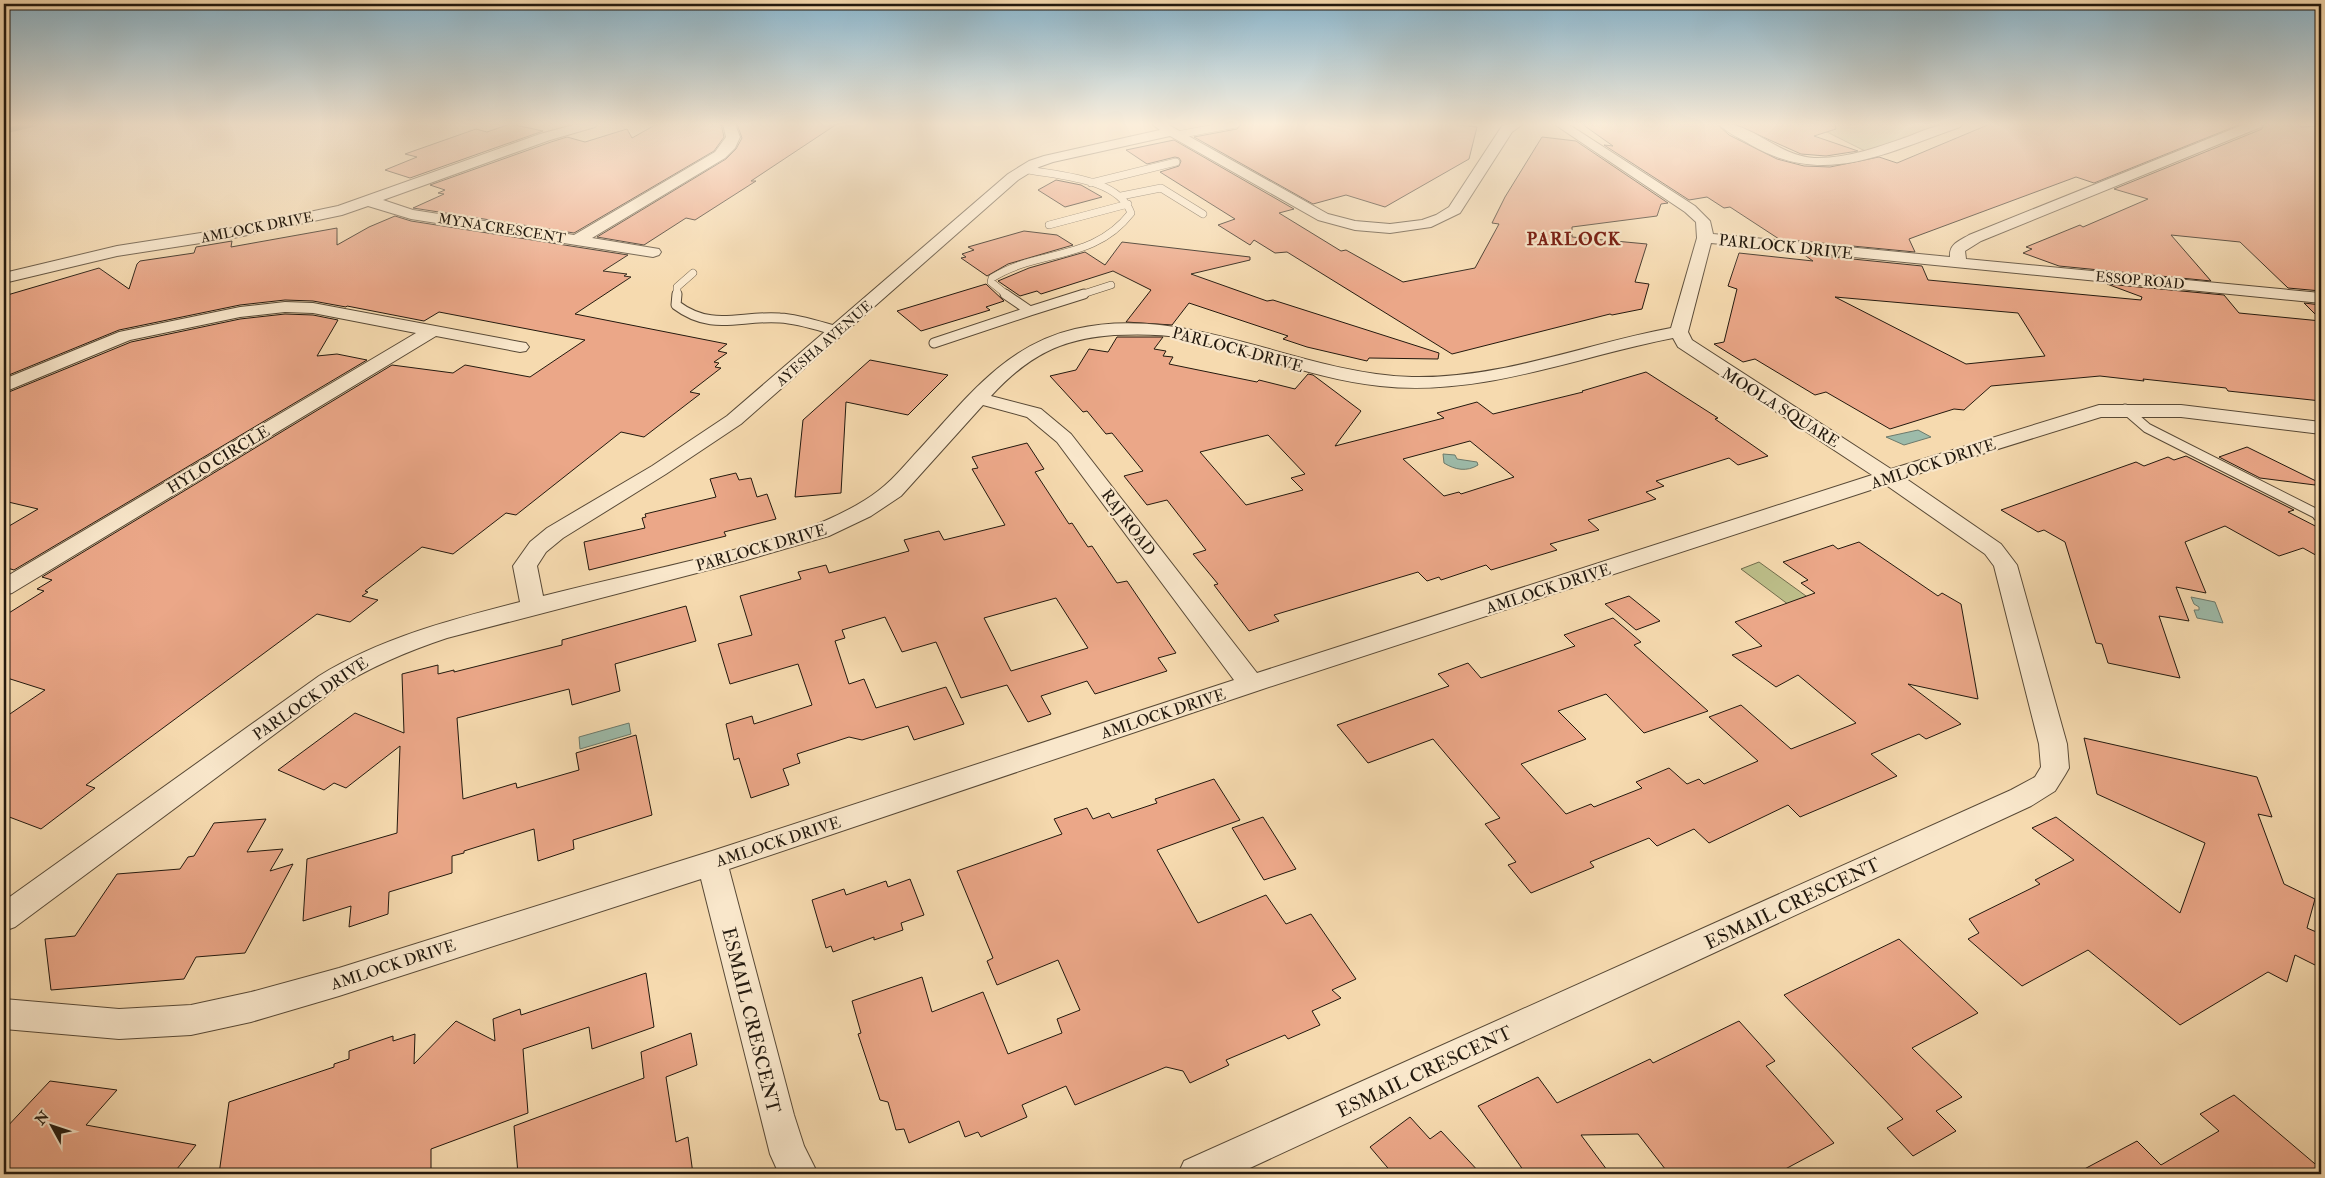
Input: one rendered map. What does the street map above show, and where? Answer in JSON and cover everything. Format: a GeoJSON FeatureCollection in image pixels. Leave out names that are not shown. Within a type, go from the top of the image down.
{"type":"FeatureCollection","features":[{"type":"Feature","properties":{"kind":"street","name":"AMLOCK DRIVE"},"geometry":{"type":"LineString","coordinates":[[4,278],[117,251],[278,224],[369,201],[429,179]]}},
{"type":"Feature","properties":{"kind":"street","name":"MYNA CRESCENT"},"geometry":{"type":"LineString","coordinates":[[577,240],[678,179]]}},
{"type":"Feature","properties":{"kind":"street","name":"AYESHA AVENUE"},"geometry":{"type":"LineString","coordinates":[[533,607],[525,566],[538,547],[566,526],[666,466],[734,420],[1014,179]]}},
{"type":"Feature","properties":{"kind":"street"},"geometry":{"type":"LineString","coordinates":[[1255,179],[1323,217],[1353,225],[1399,226],[1435,221],[1455,210],[1475,179]]}},
{"type":"Feature","properties":{"kind":"street"},"geometry":{"type":"LineString","coordinates":[[1644,179],[1690,209],[1704,222],[1707,229],[1705,238]]}},
{"type":"Feature","properties":{"kind":"street"},"geometry":{"type":"LineString","coordinates":[[1958,263],[1957,249],[1975,238],[2120,179]]}},
{"type":"Feature","properties":{"kind":"street","name":"MYNA CRESCENT"},"geometry":{"type":"LineString","coordinates":[[369,201],[410,214],[653,252]]}},
{"type":"Feature","properties":{"kind":"street","name":"PARLOCK DRIVE"},"geometry":{"type":"LineString","coordinates":[[4,918],[355,664],[385,649],[533,607],[810,536],[844,522],[873,506],[893,491],[978,398],[1016,362],[1043,344],[1076,334],[1116,329],[1186,333],[1354,378],[1414,383],[1446,382],[1491,376],[1636,340],[1679,332],[1705,238],[1958,263]]}},
{"type":"Feature","properties":{"kind":"street","name":"ESSOP ROAD"},"geometry":{"type":"LineString","coordinates":[[1958,263],[2321,298]]}},
{"type":"Feature","properties":{"kind":"street"},"geometry":{"type":"LineString","coordinates":[[4,386],[125,336],[262,309],[313,308],[520,347]]}},
{"type":"Feature","properties":{"kind":"street","name":"HYLO CIRCLE"},"geometry":{"type":"LineString","coordinates":[[4,588],[432,331]]}},
{"type":"Feature","properties":{"kind":"street","name":"MOOLA SQUARE"},"geometry":{"type":"LineString","coordinates":[[1679,332],[1684,343],[1694,351],[1831,438],[1888,477]]}},
{"type":"Feature","properties":{"kind":"street","name":"RAJ ROAD"},"geometry":{"type":"LineString","coordinates":[[978,398],[1034,413],[1064,438],[1251,684]]}},
{"type":"Feature","properties":{"kind":"street","name":"AMLOCK DRIVE"},"geometry":{"type":"LineString","coordinates":[[4,1014],[118,1024],[191,1020],[251,1007],[339,982],[712,863],[1251,684],[1888,477],[2099,411],[2125,409],[2171,411],[2321,428]]}},
{"type":"Feature","properties":{"kind":"street","name":"ESMAIL CRESCENT"},"geometry":{"type":"LineString","coordinates":[[1197,1174],[2021,798],[2045,784],[2055,768],[2052,744],[2041,693],[2005,565],[1993,549],[1888,477]]}},
{"type":"Feature","properties":{"kind":"street","name":"ESMAIL CRESCENT"},"geometry":{"type":"LineString","coordinates":[[712,863],[776,1115],[788,1154],[800,1174]]}},
{"type":"Feature","properties":{"kind":"lane"},"geometry":{"type":"LineString","coordinates":[[1030,311],[994,286],[991,282],[992,278],[1012,269],[1072,252],[1103,239],[1126,220],[1131,213],[1128,204],[1121,196],[1091,183],[1070,179]]}},
{"type":"Feature","properties":{"kind":"lane"},"geometry":{"type":"LineString","coordinates":[[1091,183],[1107,179]]}},
{"type":"Feature","properties":{"kind":"lane"},"geometry":{"type":"LineString","coordinates":[[1121,196],[1161,188],[1203,214]]}},
{"type":"Feature","properties":{"kind":"lane"},"geometry":{"type":"LineString","coordinates":[[1049,224],[1128,204]]}},
{"type":"Feature","properties":{"kind":"lane"},"geometry":{"type":"LineString","coordinates":[[693,273],[678,287],[676,304],[684,312],[721,323],[779,318],[837,331]]}},
{"type":"Feature","properties":{"kind":"lane"},"geometry":{"type":"LineString","coordinates":[[934,343],[1111,285]]}},
{"type":"Feature","properties":{"kind":"lane"},"geometry":{"type":"LineString","coordinates":[[2125,409],[2147,428],[2321,516]]}},
{"type":"Feature","properties":{"kind":"green space"},"geometry":{"type":"Polygon","coordinates":[[[1759,562],[1824,609],[1805,617],[1741,569],[1759,562]]]}},
{"type":"Feature","properties":{"kind":"shaded area"},"geometry":{"type":"Polygon","coordinates":[[[1918,430],[1931,437],[1904,445],[1886,437],[1918,430]]]}},
{"type":"Feature","properties":{"kind":"shaded area"},"geometry":{"type":"Polygon","coordinates":[[[1443,454],[1455,455],[1457,459],[1477,462],[1478,465],[1465,469],[1452,467],[1444,463],[1443,454]]]}},
{"type":"Feature","properties":{"kind":"shaded area"},"geometry":{"type":"Polygon","coordinates":[[[2191,597],[2215,602],[2223,623],[2197,618],[2194,610],[2199,610],[2199,607],[2194,604],[2191,597]]]}},
{"type":"Feature","properties":{"kind":"shaded area"},"geometry":{"type":"Polygon","coordinates":[[[629,723],[631,734],[580,749],[579,737],[629,723]]]}},
{"type":"Feature","properties":{"kind":"building"},"geometry":{"type":"Polygon","coordinates":[[[447,179],[666,179],[574,233],[413,208],[444,194],[438,193],[445,190],[430,185],[447,179]]]}},
{"type":"Feature","properties":{"kind":"building"},"geometry":{"type":"Polygon","coordinates":[[[693,179],[754,179],[751,181],[756,181],[695,220],[686,218],[644,245],[597,237],[693,179]]]}},
{"type":"Feature","properties":{"kind":"building"},"geometry":{"type":"Polygon","coordinates":[[[1171,179],[1242,179],[1294,209],[1279,213],[1341,251],[1346,250],[1403,282],[1475,268],[1499,224],[1492,223],[1516,179],[1632,179],[1668,203],[1661,204],[1657,216],[1572,227],[1572,237],[1647,244],[1635,282],[1649,284],[1642,309],[1610,314],[1452,354],[1287,252],[1275,253],[1254,240],[1250,245],[1218,225],[1235,219],[1171,179]]]}},
{"type":"Feature","properties":{"kind":"building"},"geometry":{"type":"Polygon","coordinates":[[[1269,179],[1434,179],[1385,207],[1346,195],[1313,204],[1269,179]]]}},
{"type":"Feature","properties":{"kind":"building"},"geometry":{"type":"Polygon","coordinates":[[[1657,179],[2071,179],[1909,239],[1915,252],[1779,239],[1730,207],[1724,208],[1707,197],[1689,200],[1657,179]]]}},
{"type":"Feature","properties":{"kind":"building"},"geometry":{"type":"Polygon","coordinates":[[[2082,179],[2104,179],[2094,183],[2082,179]]]}},
{"type":"Feature","properties":{"kind":"building"},"geometry":{"type":"Polygon","coordinates":[[[2139,179],[2321,179],[2321,291],[2288,288],[2240,242],[2171,235],[2211,281],[2059,266],[2023,253],[2032,249],[2026,247],[2080,225],[2083,227],[2148,199],[2114,189],[2139,179]]]}},
{"type":"Feature","properties":{"kind":"building"},"geometry":{"type":"Polygon","coordinates":[[[1056,180],[1081,185],[1102,197],[1065,207],[1038,190],[1056,180]]]}},
{"type":"Feature","properties":{"kind":"building"},"geometry":{"type":"Polygon","coordinates":[[[395,216],[411,221],[628,255],[603,271],[627,274],[624,276],[631,277],[575,314],[727,344],[718,351],[727,353],[714,362],[719,363],[715,367],[721,368],[690,392],[700,394],[644,437],[621,432],[516,515],[506,513],[453,554],[422,547],[365,591],[368,592],[362,596],[378,600],[350,622],[317,614],[86,785],[95,788],[41,829],[4,815],[4,718],[45,690],[4,677],[4,616],[44,591],[37,589],[52,580],[42,577],[392,365],[453,373],[465,365],[530,377],[585,340],[439,312],[424,321],[347,306],[313,301],[285,300],[240,305],[119,330],[4,377],[4,296],[99,268],[129,289],[137,264],[140,261],[194,253],[196,247],[232,241],[231,247],[337,228],[337,245],[369,227],[395,216]]]}},
{"type":"Feature","properties":{"kind":"building"},"geometry":{"type":"Polygon","coordinates":[[[1024,231],[1057,235],[1073,245],[1008,264],[987,276],[961,258],[966,257],[962,254],[974,250],[968,247],[1024,231]]]}},
{"type":"Feature","properties":{"kind":"building"},"geometry":{"type":"Polygon","coordinates":[[[1122,242],[1250,257],[1250,260],[1191,274],[1267,301],[1273,300],[1439,353],[1438,359],[1369,358],[1367,361],[1307,347],[1283,339],[1288,336],[1189,303],[1172,325],[1126,322],[1151,290],[1113,271],[1041,294],[1037,291],[1020,296],[998,281],[1029,268],[1085,252],[1105,265],[1122,242]]]}},
{"type":"Feature","properties":{"kind":"building"},"geometry":{"type":"Polygon","coordinates":[[[1739,253],[1813,261],[1803,254],[1922,266],[1928,280],[2141,300],[2142,297],[2107,284],[2224,295],[2239,313],[2321,321],[2321,401],[2228,391],[2226,388],[2100,376],[1991,386],[1964,410],[1954,409],[1890,429],[1826,392],[1815,395],[1755,359],[1743,362],[1714,344],[1724,342],[1737,289],[1728,286],[1739,253]],[[1835,297],[1966,364],[2045,356],[2018,313],[1835,297]]]}},
{"type":"Feature","properties":{"kind":"building"},"geometry":{"type":"Polygon","coordinates":[[[986,284],[1004,301],[986,307],[990,310],[921,331],[897,311],[986,284]]]}},
{"type":"Feature","properties":{"kind":"building"},"geometry":{"type":"Polygon","coordinates":[[[2304,303],[2321,305],[2321,320],[2304,303]]]}},
{"type":"Feature","properties":{"kind":"building"},"geometry":{"type":"Polygon","coordinates":[[[285,314],[313,315],[338,320],[317,356],[337,354],[367,360],[14,570],[4,567],[4,529],[38,509],[4,501],[4,394],[131,342],[240,319],[285,314]]]}},
{"type":"Feature","properties":{"kind":"building"},"geometry":{"type":"Polygon","coordinates":[[[1117,337],[1163,337],[1154,349],[1166,351],[1163,356],[1173,357],[1169,364],[1257,382],[1259,380],[1295,389],[1308,374],[1313,375],[1361,411],[1335,446],[1444,418],[1437,413],[1477,402],[1493,414],[1583,392],[1646,372],[1718,418],[1715,419],[1768,456],[1738,465],[1729,458],[1656,481],[1664,486],[1646,492],[1656,499],[1588,520],[1599,530],[1550,544],[1557,550],[1491,570],[1486,565],[1441,580],[1439,577],[1427,581],[1418,572],[1274,615],[1279,621],[1249,631],[1214,585],[1218,584],[1193,554],[1206,550],[1167,500],[1147,505],[1124,476],[1143,471],[1112,433],[1106,434],[1087,411],[1083,412],[1050,376],[1076,370],[1089,349],[1108,352],[1117,337]],[[1268,435],[1200,452],[1246,505],[1303,490],[1291,478],[1305,474],[1268,435]],[[1470,441],[1403,459],[1444,496],[1459,492],[1461,494],[1514,477],[1470,441]]]}},
{"type":"Feature","properties":{"kind":"building"},"geometry":{"type":"Polygon","coordinates":[[[870,360],[948,375],[908,415],[846,402],[841,493],[795,497],[803,420],[870,360]]]}},
{"type":"Feature","properties":{"kind":"building"},"geometry":{"type":"Polygon","coordinates":[[[1027,443],[1044,469],[1035,472],[1069,524],[1072,523],[1088,547],[1092,546],[1117,583],[1127,581],[1176,653],[1158,658],[1167,671],[1095,694],[1087,681],[1041,696],[1051,714],[1028,722],[1007,685],[961,698],[936,642],[902,652],[885,617],[842,630],[845,638],[835,641],[849,684],[864,679],[876,708],[946,687],[964,724],[914,740],[908,726],[862,740],[849,737],[797,754],[800,763],[783,769],[789,785],[751,798],[739,758],[734,760],[726,724],[752,716],[754,724],[812,705],[798,664],[730,684],[718,644],[752,635],[740,596],[801,579],[798,572],[826,565],[829,573],[909,551],[904,540],[939,531],[944,540],[1005,525],[972,469],[978,468],[972,457],[1027,443]],[[1056,598],[984,618],[1011,671],[1088,648],[1056,598]]]}},
{"type":"Feature","properties":{"kind":"building"},"geometry":{"type":"Polygon","coordinates":[[[2247,447],[2316,481],[2315,485],[2260,478],[2219,457],[2247,447]]]}},
{"type":"Feature","properties":{"kind":"building"},"geometry":{"type":"Polygon","coordinates":[[[2186,456],[2294,510],[2288,512],[2321,529],[2321,558],[2303,548],[2279,556],[2225,526],[2185,542],[2206,593],[2176,587],[2189,621],[2159,616],[2180,678],[2108,663],[2102,644],[2096,643],[2065,542],[2044,530],[2038,532],[2001,510],[2136,462],[2144,466],[2168,457],[2174,460],[2186,456]]]}},
{"type":"Feature","properties":{"kind":"building"},"geometry":{"type":"Polygon","coordinates":[[[736,473],[739,480],[751,478],[757,497],[767,494],[776,519],[724,532],[726,536],[589,570],[584,542],[645,528],[642,518],[646,517],[645,514],[716,497],[710,479],[736,473]]]}},
{"type":"Feature","properties":{"kind":"building"},"geometry":{"type":"Polygon","coordinates":[[[1859,542],[1938,596],[1942,593],[1961,604],[1978,699],[1908,684],[1961,724],[1926,739],[1919,734],[1871,754],[1897,776],[1800,817],[1788,805],[1709,843],[1694,829],[1657,846],[1649,838],[1590,862],[1594,867],[1531,893],[1508,865],[1516,862],[1485,824],[1500,818],[1433,739],[1368,763],[1337,725],[1449,686],[1438,674],[1468,663],[1481,678],[1575,646],[1564,635],[1613,618],[1641,642],[1634,645],[1708,711],[1644,733],[1606,694],[1558,711],[1586,739],[1521,764],[1566,814],[1591,804],[1594,807],[1642,788],[1636,782],[1669,768],[1687,784],[1699,779],[1704,784],[1758,761],[1709,717],[1741,705],[1791,749],[1856,723],[1798,675],[1776,687],[1732,655],[1762,646],[1735,622],[1815,593],[1801,583],[1808,580],[1783,562],[1833,545],[1838,549],[1859,542]]]}},
{"type":"Feature","properties":{"kind":"building"},"geometry":{"type":"Polygon","coordinates":[[[1629,596],[1660,621],[1636,630],[1605,604],[1629,596]]]}},
{"type":"Feature","properties":{"kind":"building"},"geometry":{"type":"Polygon","coordinates":[[[686,606],[696,641],[615,664],[620,691],[572,705],[569,689],[457,718],[463,799],[516,783],[517,788],[579,770],[576,753],[636,735],[652,815],[573,840],[574,849],[538,861],[534,829],[452,856],[452,873],[389,892],[388,914],[349,927],[351,906],[303,921],[307,859],[397,833],[400,746],[346,788],[334,783],[324,790],[278,770],[355,713],[404,733],[402,674],[438,665],[438,674],[454,670],[454,672],[562,645],[562,640],[686,606]]]}},
{"type":"Feature","properties":{"kind":"building"},"geometry":{"type":"Polygon","coordinates":[[[2084,738],[2257,777],[2272,817],[2258,814],[2284,884],[2315,899],[2307,928],[2321,934],[2321,968],[2295,955],[2287,982],[2268,972],[2180,1025],[2088,950],[2022,986],[1968,939],[1979,933],[1969,919],[2040,884],[2035,880],[2074,860],[2032,828],[2056,817],[2180,913],[2205,843],[2097,794],[2084,738]]]}},
{"type":"Feature","properties":{"kind":"building"},"geometry":{"type":"Polygon","coordinates":[[[1214,779],[1240,820],[1157,850],[1198,923],[1266,895],[1286,924],[1311,914],[1356,979],[1332,990],[1341,998],[1312,1011],[1320,1025],[1288,1039],[1285,1035],[1226,1060],[1229,1065],[1190,1083],[1183,1071],[1166,1067],[1075,1105],[1066,1086],[1022,1105],[1027,1117],[981,1137],[978,1132],[965,1137],[959,1121],[909,1143],[904,1129],[896,1130],[888,1102],[880,1100],[858,1034],[861,1033],[852,1001],[922,977],[932,1012],[983,992],[1008,1054],[1062,1033],[1057,1019],[1080,1010],[1058,960],[997,985],[987,961],[993,958],[957,871],[1062,834],[1054,819],[1087,808],[1093,819],[1109,813],[1112,818],[1157,803],[1155,799],[1214,779]]]}},
{"type":"Feature","properties":{"kind":"building"},"geometry":{"type":"Polygon","coordinates":[[[1263,817],[1296,869],[1264,880],[1232,828],[1263,817]]]}},
{"type":"Feature","properties":{"kind":"building"},"geometry":{"type":"Polygon","coordinates":[[[266,819],[247,852],[283,849],[270,871],[293,864],[245,953],[196,957],[184,979],[51,990],[45,939],[75,936],[117,874],[180,869],[188,857],[194,856],[214,823],[266,819]]]}},
{"type":"Feature","properties":{"kind":"building"},"geometry":{"type":"Polygon","coordinates":[[[910,879],[924,915],[901,923],[903,930],[874,940],[874,937],[833,952],[831,946],[826,948],[812,900],[844,889],[846,895],[886,881],[888,887],[910,879]]]}},
{"type":"Feature","properties":{"kind":"building"},"geometry":{"type":"Polygon","coordinates":[[[1899,939],[1978,1013],[1912,1048],[1962,1097],[1936,1111],[1956,1131],[1913,1156],[1887,1128],[1903,1119],[1784,995],[1899,939]]]}},
{"type":"Feature","properties":{"kind":"building"},"geometry":{"type":"Polygon","coordinates":[[[646,973],[654,1027],[592,1049],[589,1027],[523,1049],[528,1113],[431,1149],[431,1174],[219,1174],[229,1102],[334,1067],[334,1064],[349,1059],[349,1051],[393,1036],[393,1041],[415,1034],[414,1064],[456,1021],[495,1041],[493,1019],[520,1009],[521,1015],[646,973]]]}},
{"type":"Feature","properties":{"kind":"building"},"geometry":{"type":"Polygon","coordinates":[[[1739,1021],[1775,1061],[1766,1066],[1834,1143],[1776,1174],[1669,1174],[1638,1134],[1581,1135],[1610,1174],[1526,1174],[1478,1106],[1538,1077],[1557,1103],[1650,1059],[1653,1063],[1739,1021]]]}},
{"type":"Feature","properties":{"kind":"building"},"geometry":{"type":"Polygon","coordinates":[[[691,1033],[697,1065],[666,1077],[676,1142],[688,1137],[693,1174],[518,1174],[514,1126],[644,1078],[641,1052],[691,1033]]]}},
{"type":"Feature","properties":{"kind":"building"},"geometry":{"type":"Polygon","coordinates":[[[50,1081],[117,1090],[86,1125],[196,1145],[173,1174],[4,1174],[4,1130],[50,1081]]]}},
{"type":"Feature","properties":{"kind":"building"},"geometry":{"type":"Polygon","coordinates":[[[2234,1095],[2321,1169],[2321,1174],[2075,1174],[2137,1141],[2161,1165],[2219,1131],[2200,1114],[2234,1095]]]}},
{"type":"Feature","properties":{"kind":"building"},"geometry":{"type":"Polygon","coordinates":[[[1410,1117],[1430,1139],[1441,1131],[1481,1174],[1393,1174],[1370,1147],[1410,1117]]]}},
{"type":"Feature","properties":{"kind":"district","name":"PARLOCK"},"geometry":{"type":"Point","coordinates":[1574,239]}}]}
